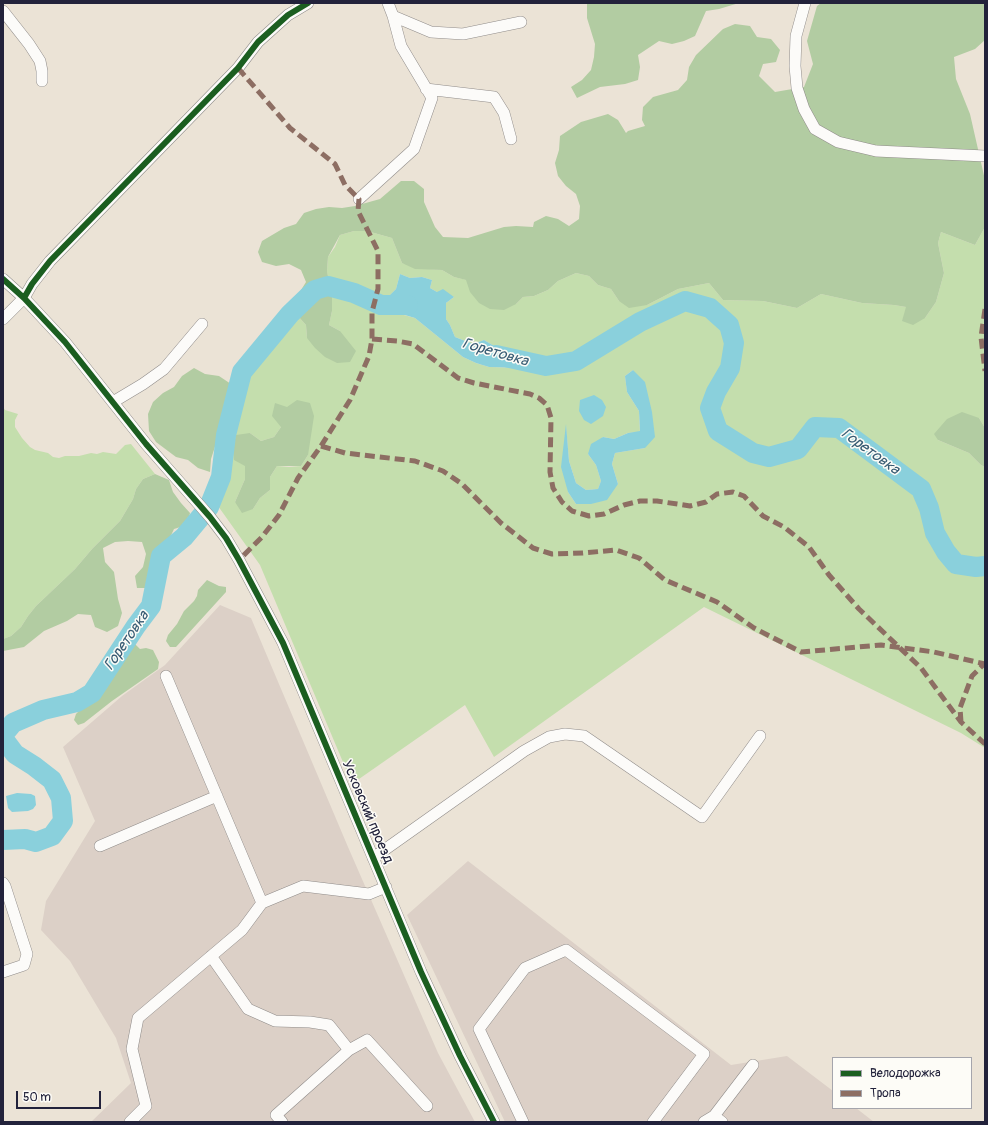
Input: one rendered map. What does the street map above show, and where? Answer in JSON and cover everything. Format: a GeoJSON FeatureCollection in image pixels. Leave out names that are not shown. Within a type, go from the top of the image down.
{"type":"FeatureCollection","features":[{"type":"Feature","properties":{"kind":"street"},"geometry":{"type":"LineString","coordinates":[[3,319],[24,298],[32,284],[50,261],[238,68],[258,42],[288,15],[308,3]]}},
{"type":"Feature","properties":{"kind":"street"},"geometry":{"type":"LineString","coordinates":[[359,199],[414,149],[432,98],[401,46],[388,3]]}},
{"type":"Feature","properties":{"kind":"street"},"geometry":{"type":"LineString","coordinates":[[805,3],[796,36],[795,66],[797,88],[804,109],[816,129],[838,142],[876,151],[985,156]]}},
{"type":"Feature","properties":{"kind":"street"},"geometry":{"type":"LineString","coordinates":[[3,11],[29,44],[40,61],[42,81]]}},
{"type":"Feature","properties":{"kind":"street"},"geometry":{"type":"LineString","coordinates":[[393,16],[431,32],[463,34],[520,22]]}},
{"type":"Feature","properties":{"kind":"street"},"geometry":{"type":"LineString","coordinates":[[426,89],[494,97],[504,113],[511,139]]}},
{"type":"Feature","properties":{"kind":"street","name":"Усковский проезд"},"geometry":{"type":"LineString","coordinates":[[3,279],[24,298],[65,342],[146,444],[210,517],[226,538],[239,560],[277,631],[424,979],[460,1056],[494,1122]]}},
{"type":"Feature","properties":{"kind":"street"},"geometry":{"type":"LineString","coordinates":[[113,402],[164,369],[202,324]]}},
{"type":"Feature","properties":{"kind":"street"},"geometry":{"type":"LineString","coordinates":[[166,676],[262,903]]}},
{"type":"Feature","properties":{"kind":"street"},"geometry":{"type":"LineString","coordinates":[[373,858],[524,751],[549,737],[565,734],[584,736],[702,817],[760,736]]}},
{"type":"Feature","properties":{"kind":"street"},"geometry":{"type":"LineString","coordinates":[[100,846],[217,796]]}},
{"type":"Feature","properties":{"kind":"street"},"geometry":{"type":"LineString","coordinates":[[3,883],[27,954],[24,965],[3,972]]}},
{"type":"Feature","properties":{"kind":"street"},"geometry":{"type":"LineString","coordinates":[[130,1122],[146,1106],[132,1049],[138,1018],[242,930],[262,903],[303,886],[369,894],[386,887]]}},
{"type":"Feature","properties":{"kind":"street"},"geometry":{"type":"LineString","coordinates":[[523,1122],[479,1029],[525,968],[566,950],[704,1054],[653,1122]]}},
{"type":"Feature","properties":{"kind":"street"},"geometry":{"type":"LineString","coordinates":[[211,956],[248,1009],[275,1021],[310,1022],[329,1025],[349,1050]]}},
{"type":"Feature","properties":{"kind":"street"},"geometry":{"type":"LineString","coordinates":[[282,1122],[276,1114],[349,1050],[367,1040],[427,1106]]}},
{"type":"Feature","properties":{"kind":"street"},"geometry":{"type":"LineString","coordinates":[[704,1122],[718,1119],[753,1065]]}},
{"type":"Feature","properties":{"kind":"shaded area"},"geometry":{"type":"Polygon","coordinates":[[[220,605],[251,618],[348,847],[438,1053],[475,1122],[91,1122],[131,1083],[116,1038],[70,961],[41,930],[46,901],[95,821],[63,747],[122,696],[165,665],[220,605]]]}},
{"type":"Feature","properties":{"kind":"shaded area"},"geometry":{"type":"Polygon","coordinates":[[[468,861],[731,1065],[787,1056],[832,1090],[832,1109],[857,1109],[874,1122],[505,1122],[407,915],[468,861]]]}},
{"type":"Feature","properties":{"kind":"green space"},"geometry":{"type":"Polygon","coordinates":[[[587,3],[739,3],[706,11],[695,36],[672,44],[659,41],[638,55],[640,67],[638,80],[625,84],[600,87],[577,98],[571,87],[582,80],[591,70],[594,57],[595,44],[587,18],[587,3]]]}},
{"type":"Feature","properties":{"kind":"green space"},"geometry":{"type":"Polygon","coordinates":[[[821,3],[985,3],[985,40],[975,49],[954,57],[956,79],[970,114],[985,180],[985,227],[975,245],[941,232],[938,243],[944,273],[936,302],[925,318],[913,325],[902,321],[906,307],[862,303],[821,294],[797,308],[763,301],[723,300],[709,283],[678,289],[647,305],[629,308],[619,301],[611,289],[598,285],[589,276],[576,273],[558,281],[548,290],[534,296],[523,297],[516,304],[504,310],[490,309],[479,303],[470,292],[466,280],[454,277],[442,270],[415,269],[402,263],[392,238],[367,231],[354,231],[340,235],[328,257],[327,271],[332,298],[332,311],[329,325],[340,331],[356,351],[350,362],[337,363],[325,357],[315,348],[307,338],[306,325],[297,315],[293,303],[306,282],[301,270],[289,264],[276,266],[262,262],[258,252],[262,241],[284,228],[296,224],[304,213],[329,207],[342,208],[355,206],[380,199],[401,181],[414,181],[424,189],[424,202],[435,227],[443,237],[468,238],[504,227],[533,227],[534,222],[546,216],[558,219],[569,226],[579,219],[580,206],[576,194],[566,186],[558,176],[555,163],[559,150],[560,136],[581,122],[608,114],[618,120],[626,133],[645,126],[642,120],[643,107],[653,97],[678,90],[687,80],[689,67],[696,55],[723,29],[735,24],[750,26],[757,37],[771,39],[780,50],[776,62],[763,64],[759,76],[775,92],[804,87],[813,64],[807,41],[817,6],[821,3]]]}},
{"type":"Feature","properties":{"kind":"green space"},"geometry":{"type":"Polygon","coordinates":[[[985,227],[985,428],[979,418],[938,440],[969,453],[985,467],[985,748],[961,733],[704,607],[494,757],[465,705],[359,779],[348,774],[260,565],[218,506],[218,503],[224,493],[227,480],[229,447],[244,386],[266,350],[297,315],[306,325],[307,338],[340,331],[329,325],[332,311],[327,271],[328,257],[335,247],[340,235],[354,231],[367,231],[392,238],[402,263],[429,269],[442,270],[454,277],[467,280],[516,304],[523,297],[534,296],[548,290],[558,281],[576,273],[589,276],[598,285],[611,289],[619,301],[647,305],[678,289],[709,283],[723,300],[763,301],[797,308],[821,294],[862,303],[906,307],[925,318],[936,302],[944,273],[938,243],[941,232],[975,245],[985,227]],[[400,274],[396,289],[378,308],[415,318],[463,357],[476,363],[489,367],[527,368],[523,365],[520,353],[514,353],[496,347],[484,340],[473,344],[455,337],[446,319],[446,303],[454,297],[437,292],[430,288],[432,280],[422,277],[410,278],[400,274]],[[633,370],[625,376],[627,392],[639,411],[640,432],[628,433],[614,439],[603,437],[588,454],[596,465],[601,481],[598,489],[586,490],[576,483],[569,461],[566,426],[568,492],[576,504],[618,484],[612,464],[615,453],[645,448],[633,370]],[[281,427],[274,437],[261,441],[250,433],[245,479],[235,502],[253,509],[260,498],[270,490],[270,477],[277,466],[301,466],[308,455],[281,427]]]}},
{"type":"Feature","properties":{"kind":"green space"},"geometry":{"type":"Polygon","coordinates":[[[194,368],[205,374],[219,376],[231,384],[231,397],[225,409],[223,422],[211,459],[210,472],[198,468],[188,460],[176,457],[156,442],[149,431],[148,414],[153,402],[163,393],[174,387],[182,376],[194,368]]]}},
{"type":"Feature","properties":{"kind":"green space"},"geometry":{"type":"Polygon","coordinates":[[[297,400],[310,403],[314,416],[308,455],[301,466],[277,466],[270,477],[270,490],[260,498],[253,509],[242,513],[235,502],[245,479],[245,466],[234,460],[233,447],[236,435],[250,433],[261,441],[274,437],[281,427],[272,416],[275,403],[287,407],[297,400]]]}},
{"type":"Feature","properties":{"kind":"green space"},"geometry":{"type":"Polygon","coordinates":[[[3,407],[5,410],[18,414],[15,420],[15,427],[22,438],[35,450],[48,453],[53,457],[59,458],[103,452],[116,454],[125,445],[131,444],[155,474],[143,479],[136,489],[133,499],[120,521],[92,549],[75,569],[36,606],[21,627],[11,636],[3,639],[3,407]]]}},
{"type":"Feature","properties":{"kind":"green space"},"geometry":{"type":"Polygon","coordinates":[[[962,412],[979,418],[985,428],[985,467],[969,453],[938,440],[934,434],[947,419],[962,412]]]}},
{"type":"Feature","properties":{"kind":"green space"},"geometry":{"type":"Polygon","coordinates":[[[155,474],[169,480],[173,492],[190,513],[187,525],[174,529],[158,563],[156,576],[150,588],[137,588],[135,576],[143,567],[146,554],[142,542],[115,542],[103,548],[105,562],[114,572],[118,599],[122,613],[118,626],[107,632],[95,627],[91,615],[78,614],[67,621],[44,631],[24,647],[3,651],[3,639],[11,636],[21,627],[36,606],[75,569],[92,549],[120,521],[133,499],[136,489],[143,479],[155,474]]]}},
{"type":"Feature","properties":{"kind":"green space"},"geometry":{"type":"Polygon","coordinates":[[[207,580],[219,586],[226,587],[226,592],[176,647],[170,647],[166,641],[168,635],[177,624],[184,611],[194,601],[198,590],[207,580]]]}},
{"type":"Feature","properties":{"kind":"green space"},"geometry":{"type":"Polygon","coordinates":[[[135,644],[140,649],[146,648],[153,650],[159,662],[158,669],[112,701],[84,723],[78,725],[74,720],[76,714],[114,675],[118,663],[135,644]]]}},
{"type":"Feature","properties":{"kind":"water"},"geometry":{"type":"Polygon","coordinates":[[[400,274],[410,278],[422,277],[432,280],[430,288],[437,292],[443,289],[454,297],[446,303],[446,319],[455,337],[473,344],[484,340],[496,347],[514,353],[520,353],[523,365],[528,368],[489,367],[476,363],[463,357],[415,318],[378,307],[396,289],[400,274]]]}},
{"type":"Feature","properties":{"kind":"water"},"geometry":{"type":"Polygon","coordinates":[[[633,370],[645,382],[652,412],[655,437],[645,448],[615,453],[612,464],[618,484],[607,500],[591,504],[576,504],[568,492],[561,467],[566,424],[569,461],[576,483],[586,490],[598,489],[601,481],[596,465],[588,454],[591,444],[603,437],[614,439],[628,433],[640,431],[639,411],[627,392],[625,376],[633,370]]]}},
{"type":"Feature","properties":{"kind":"water"},"geometry":{"type":"Polygon","coordinates":[[[594,395],[602,400],[606,407],[603,416],[591,424],[584,420],[579,411],[580,400],[594,395]]]}},
{"type":"Feature","properties":{"kind":"water"},"geometry":{"type":"Polygon","coordinates":[[[17,793],[31,794],[35,796],[36,805],[33,809],[28,811],[12,812],[8,808],[6,796],[17,793]]]}},
{"type":"Feature","properties":{"kind":"waterway","name":"Горетовка"},"geometry":{"type":"LineString","coordinates":[[3,735],[13,723],[43,710],[77,702],[92,693],[151,606],[161,556],[184,537],[209,507],[221,477],[226,435],[242,372],[290,314],[315,290],[328,286],[354,293],[381,305],[408,305]]}},
{"type":"Feature","properties":{"kind":"waterway","name":"Горетовка"},"geometry":{"type":"LineString","coordinates":[[496,355],[546,366],[576,361],[640,322],[685,301],[710,308],[729,325],[734,343],[730,368],[716,392],[710,408],[718,431],[753,453],[769,457],[798,449],[815,427],[839,428],[921,489],[929,508],[935,533],[946,552],[956,564],[976,567],[985,566]]}},
{"type":"Feature","properties":{"kind":"waterway","name":"Горетовка"},"geometry":{"type":"LineString","coordinates":[[3,738],[15,754],[52,780],[61,798],[63,821],[52,836],[36,842],[25,839],[3,840]]}},
{"type":"Feature","properties":{"kind":"marked path"},"geometry":{"type":"LineString","coordinates":[[238,68],[290,128],[335,164],[345,185],[359,199],[358,211],[378,251],[378,289],[372,312],[372,339],[369,356],[350,400],[321,446],[298,478],[279,515],[262,537],[239,560]]}},
{"type":"Feature","properties":{"kind":"marked path"},"geometry":{"type":"LineString","coordinates":[[985,309],[981,337],[985,371]]}},
{"type":"Feature","properties":{"kind":"marked path"},"geometry":{"type":"LineString","coordinates":[[372,339],[413,344],[458,378],[474,383],[530,394],[539,398],[547,405],[551,418],[550,472],[553,488],[562,502],[572,511],[589,516],[604,514],[624,505],[640,501],[657,501],[690,506],[706,502],[717,494],[733,492],[744,496],[763,516],[784,527],[809,547],[829,575],[859,609],[921,668],[961,722],[985,744]]}},
{"type":"Feature","properties":{"kind":"marked path"},"geometry":{"type":"LineString","coordinates":[[321,446],[345,453],[415,461],[443,471],[462,484],[501,523],[533,548],[552,554],[616,550],[639,558],[665,580],[717,602],[754,628],[801,652],[881,645],[934,652],[985,664]]}},
{"type":"Feature","properties":{"kind":"marked path"},"geometry":{"type":"LineString","coordinates":[[961,722],[960,708],[972,676],[984,664]]}},
{"type":"Feature","properties":{"kind":"cycle path"},"geometry":{"type":"LineString","coordinates":[[24,298],[32,284],[50,261],[238,68],[258,42],[288,15],[308,3]]}},
{"type":"Feature","properties":{"kind":"cycle path"},"geometry":{"type":"LineString","coordinates":[[3,279],[24,298],[65,342],[146,444],[210,517],[226,538],[239,560],[283,643],[421,972],[460,1056],[494,1122]]}}]}
